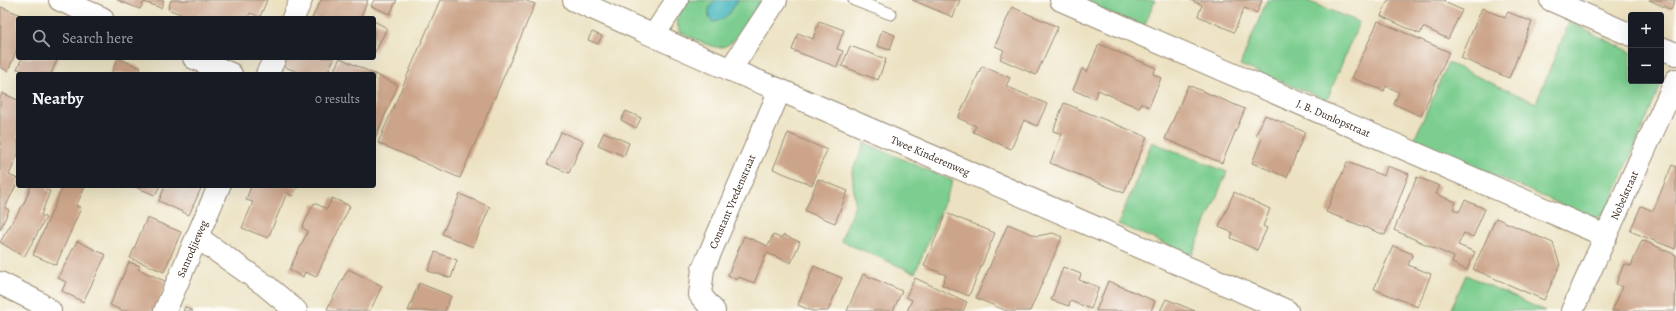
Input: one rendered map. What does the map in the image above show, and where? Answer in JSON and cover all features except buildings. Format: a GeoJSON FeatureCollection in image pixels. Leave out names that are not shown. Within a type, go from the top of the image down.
{"type":"FeatureCollection","features":[{"type":"Feature","properties":{"kind":"street"},"geometry":{"type":"LineString","coordinates":[[60,0],[97,16]]}},
{"type":"Feature","properties":{"kind":"street"},"geometry":{"type":"LineString","coordinates":[[294,16],[302,0]]}},
{"type":"Feature","properties":{"kind":"street","name":"Twee Kinderenweg"},"geometry":{"type":"LineString","coordinates":[[574,0],[730,70],[780,90],[1287,311]]}},
{"type":"Feature","properties":{"kind":"street"},"geometry":{"type":"LineString","coordinates":[[654,35],[677,0]]}},
{"type":"Feature","properties":{"kind":"street"},"geometry":{"type":"LineString","coordinates":[[730,70],[776,0]]}},
{"type":"Feature","properties":{"kind":"street","name":"J. B. Dunlopstraat"},"geometry":{"type":"LineString","coordinates":[[1060,0],[1606,236]]}},
{"type":"Feature","properties":{"kind":"street"},"geometry":{"type":"LineString","coordinates":[[1551,0],[1628,34]]}},
{"type":"Feature","properties":{"kind":"street"},"geometry":{"type":"LineString","coordinates":[[1664,49],[1676,54]]}},
{"type":"Feature","properties":{"kind":"street"},"geometry":{"type":"LineString","coordinates":[[199,60],[227,72]]}},
{"type":"Feature","properties":{"kind":"street"},"geometry":{"type":"LineString","coordinates":[[268,72],[274,60]]}},
{"type":"Feature","properties":{"kind":"street","name":"Nobelstraat"},"geometry":{"type":"LineString","coordinates":[[1572,311],[1676,80]]}},
{"type":"Feature","properties":{"kind":"street","name":"Constant Vredenstraat"},"geometry":{"type":"LineString","coordinates":[[714,311],[700,295],[703,269],[780,90]]}},
{"type":"Feature","properties":{"kind":"street","name":"Sanrodjieweg"},"geometry":{"type":"LineString","coordinates":[[165,311],[218,188]]}},
{"type":"Feature","properties":{"kind":"street"},"geometry":{"type":"LineString","coordinates":[[196,238],[265,285],[296,311]]}},
{"type":"Feature","properties":{"kind":"street"},"geometry":{"type":"LineString","coordinates":[[0,283],[50,311]]}},
{"type":"Feature","properties":{"kind":"lane"},"geometry":{"type":"LineString","coordinates":[[854,0],[891,14]]}},
{"type":"Feature","properties":{"kind":"green space"},"geometry":{"type":"Polygon","coordinates":[[[688,0],[715,0],[709,9],[709,18],[714,22],[729,14],[738,0],[761,0],[748,22],[736,38],[729,44],[722,47],[715,47],[680,32],[676,20],[688,0]]]}},
{"type":"Feature","properties":{"kind":"green space"},"geometry":{"type":"Polygon","coordinates":[[[1080,0],[1155,0],[1144,27],[1080,0]]]}},
{"type":"Feature","properties":{"kind":"green space"},"geometry":{"type":"Polygon","coordinates":[[[1267,0],[1305,0],[1359,22],[1327,100],[1240,65],[1267,0]]]}},
{"type":"Feature","properties":{"kind":"green space"},"geometry":{"type":"Polygon","coordinates":[[[1569,22],[1628,51],[1628,84],[1661,84],[1610,205],[1601,216],[1592,218],[1414,140],[1448,63],[1536,103],[1569,22]]]}},
{"type":"Feature","properties":{"kind":"green space"},"geometry":{"type":"Polygon","coordinates":[[[1152,142],[1227,172],[1192,255],[1118,224],[1152,142]]]}},
{"type":"Feature","properties":{"kind":"green space"},"geometry":{"type":"Polygon","coordinates":[[[865,143],[953,181],[915,273],[841,241],[855,204],[852,171],[865,143]]]}},
{"type":"Feature","properties":{"kind":"green space"},"geometry":{"type":"Polygon","coordinates":[[[1466,275],[1545,311],[1450,311],[1466,275]]]}},
{"type":"Feature","properties":{"kind":"water"},"geometry":{"type":"Polygon","coordinates":[[[715,0],[738,0],[725,17],[714,22],[709,18],[709,9],[715,0]]]}}]}
